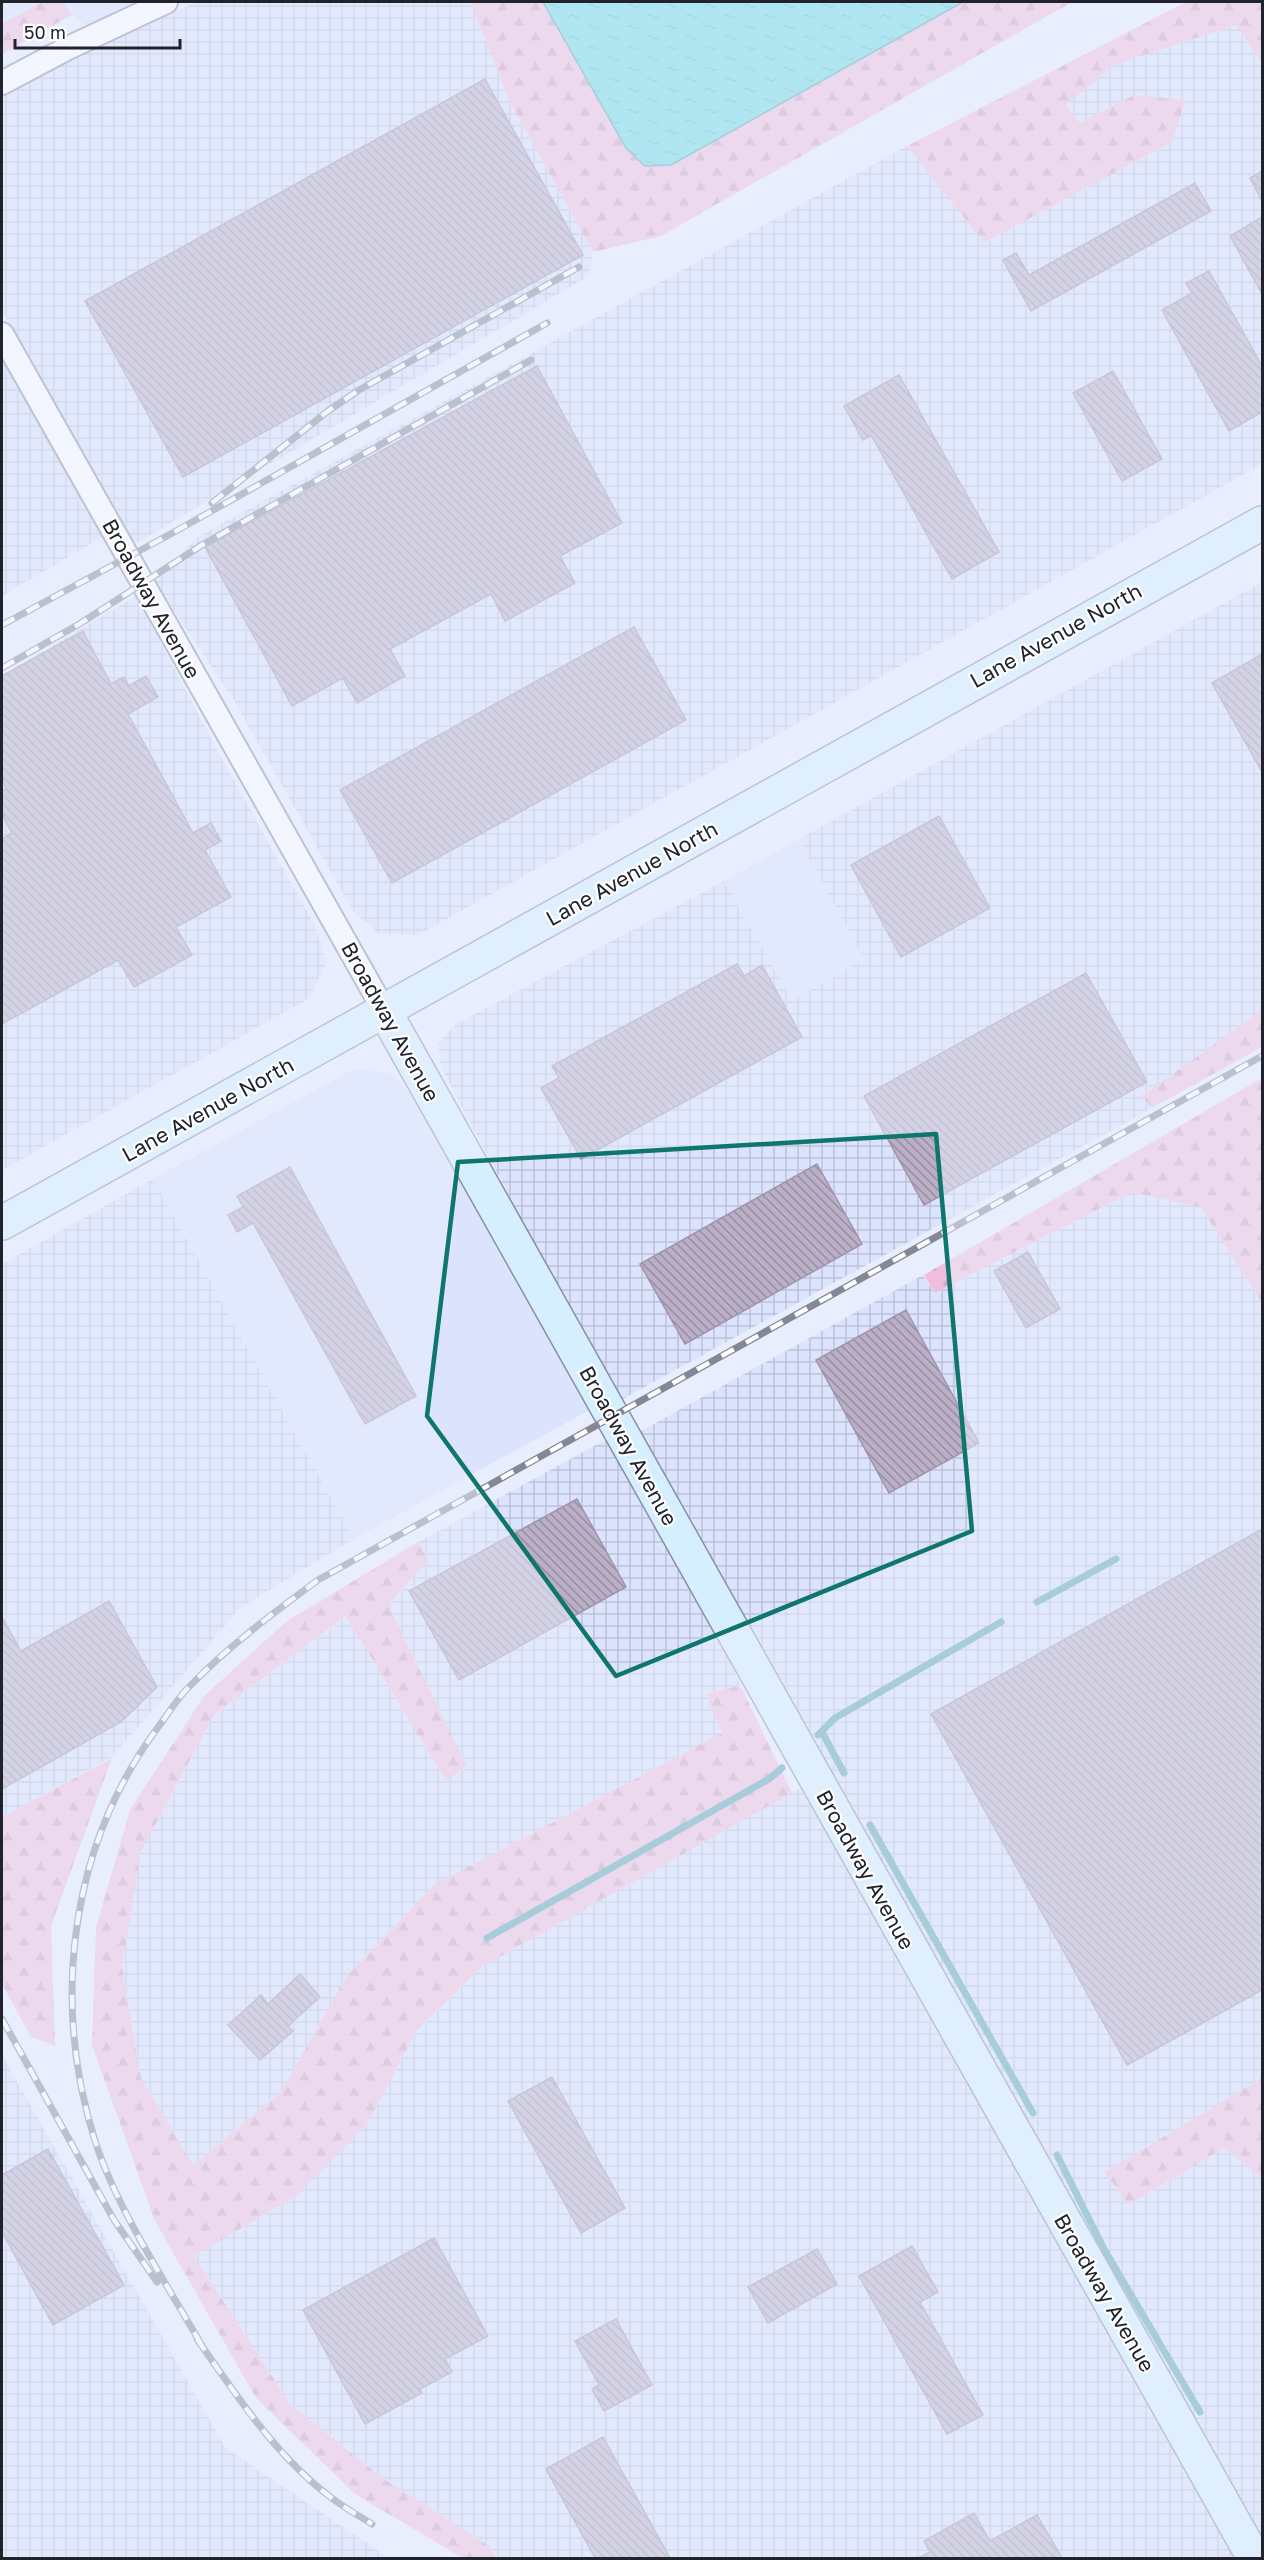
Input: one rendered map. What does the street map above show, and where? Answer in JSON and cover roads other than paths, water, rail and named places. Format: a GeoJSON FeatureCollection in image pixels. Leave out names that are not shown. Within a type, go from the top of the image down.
{"type":"FeatureCollection","features":[{"type":"Feature","properties":{"kind":"street"},"geometry":{"type":"LineString","coordinates":[[2,83],[66,49],[166,2]]}},
{"type":"Feature","properties":{"kind":"street","name":"Broadway Avenue"},"geometry":{"type":"LineString","coordinates":[[2,334],[1254,2559]]}},
{"type":"Feature","properties":{"kind":"street","name":"Lane Avenue North"},"geometry":{"type":"LineString","coordinates":[[2,1223],[1263,523]]}},
{"type":"Feature","properties":{"kind":"water"},"geometry":{"type":"Polygon","coordinates":[[[543,2],[963,2],[671,165],[645,166],[626,148],[543,2]]]}},
{"type":"Feature","properties":{"kind":"waterway"},"geometry":{"type":"LineString","coordinates":[[1037,1602],[1116,1559]]}},
{"type":"Feature","properties":{"kind":"waterway"},"geometry":{"type":"LineString","coordinates":[[818,1735],[835,1718],[1001,1622]]}},
{"type":"Feature","properties":{"kind":"waterway"},"geometry":{"type":"LineString","coordinates":[[822,1732],[844,1773]]}},
{"type":"Feature","properties":{"kind":"waterway"},"geometry":{"type":"LineString","coordinates":[[487,1938],[769,1779],[782,1768]]}},
{"type":"Feature","properties":{"kind":"waterway"},"geometry":{"type":"LineString","coordinates":[[870,1825],[1033,2113]]}},
{"type":"Feature","properties":{"kind":"waterway"},"geometry":{"type":"LineString","coordinates":[[1057,2155],[1104,2249],[1200,2412]]}},
{"type":"Feature","properties":{"kind":"railway"},"geometry":{"type":"LineString","coordinates":[[212,503],[328,411],[359,390],[579,267]]}},
{"type":"Feature","properties":{"kind":"railway"},"geometry":{"type":"LineString","coordinates":[[2,625],[176,531],[547,323]]}},
{"type":"Feature","properties":{"kind":"railway"},"geometry":{"type":"LineString","coordinates":[[2,668],[81,623],[202,545],[531,360]]}},
{"type":"Feature","properties":{"kind":"railway"},"geometry":{"type":"LineString","coordinates":[[201,2344],[130,2220],[105,2169],[96,2144],[82,2091],[74,2037],[72,1983],[76,1929],[87,1876],[104,1825],[127,1776],[156,1730],[182,1695],[233,1646],[318,1580],[1262,1056]]}},
{"type":"Feature","properties":{"kind":"railway"},"geometry":{"type":"LineString","coordinates":[[2,2019],[114,2220],[157,2282]]}},
{"type":"Feature","properties":{"kind":"railway"},"geometry":{"type":"LineString","coordinates":[[197,2339],[275,2445],[312,2482],[347,2509],[372,2524]]}}]}
